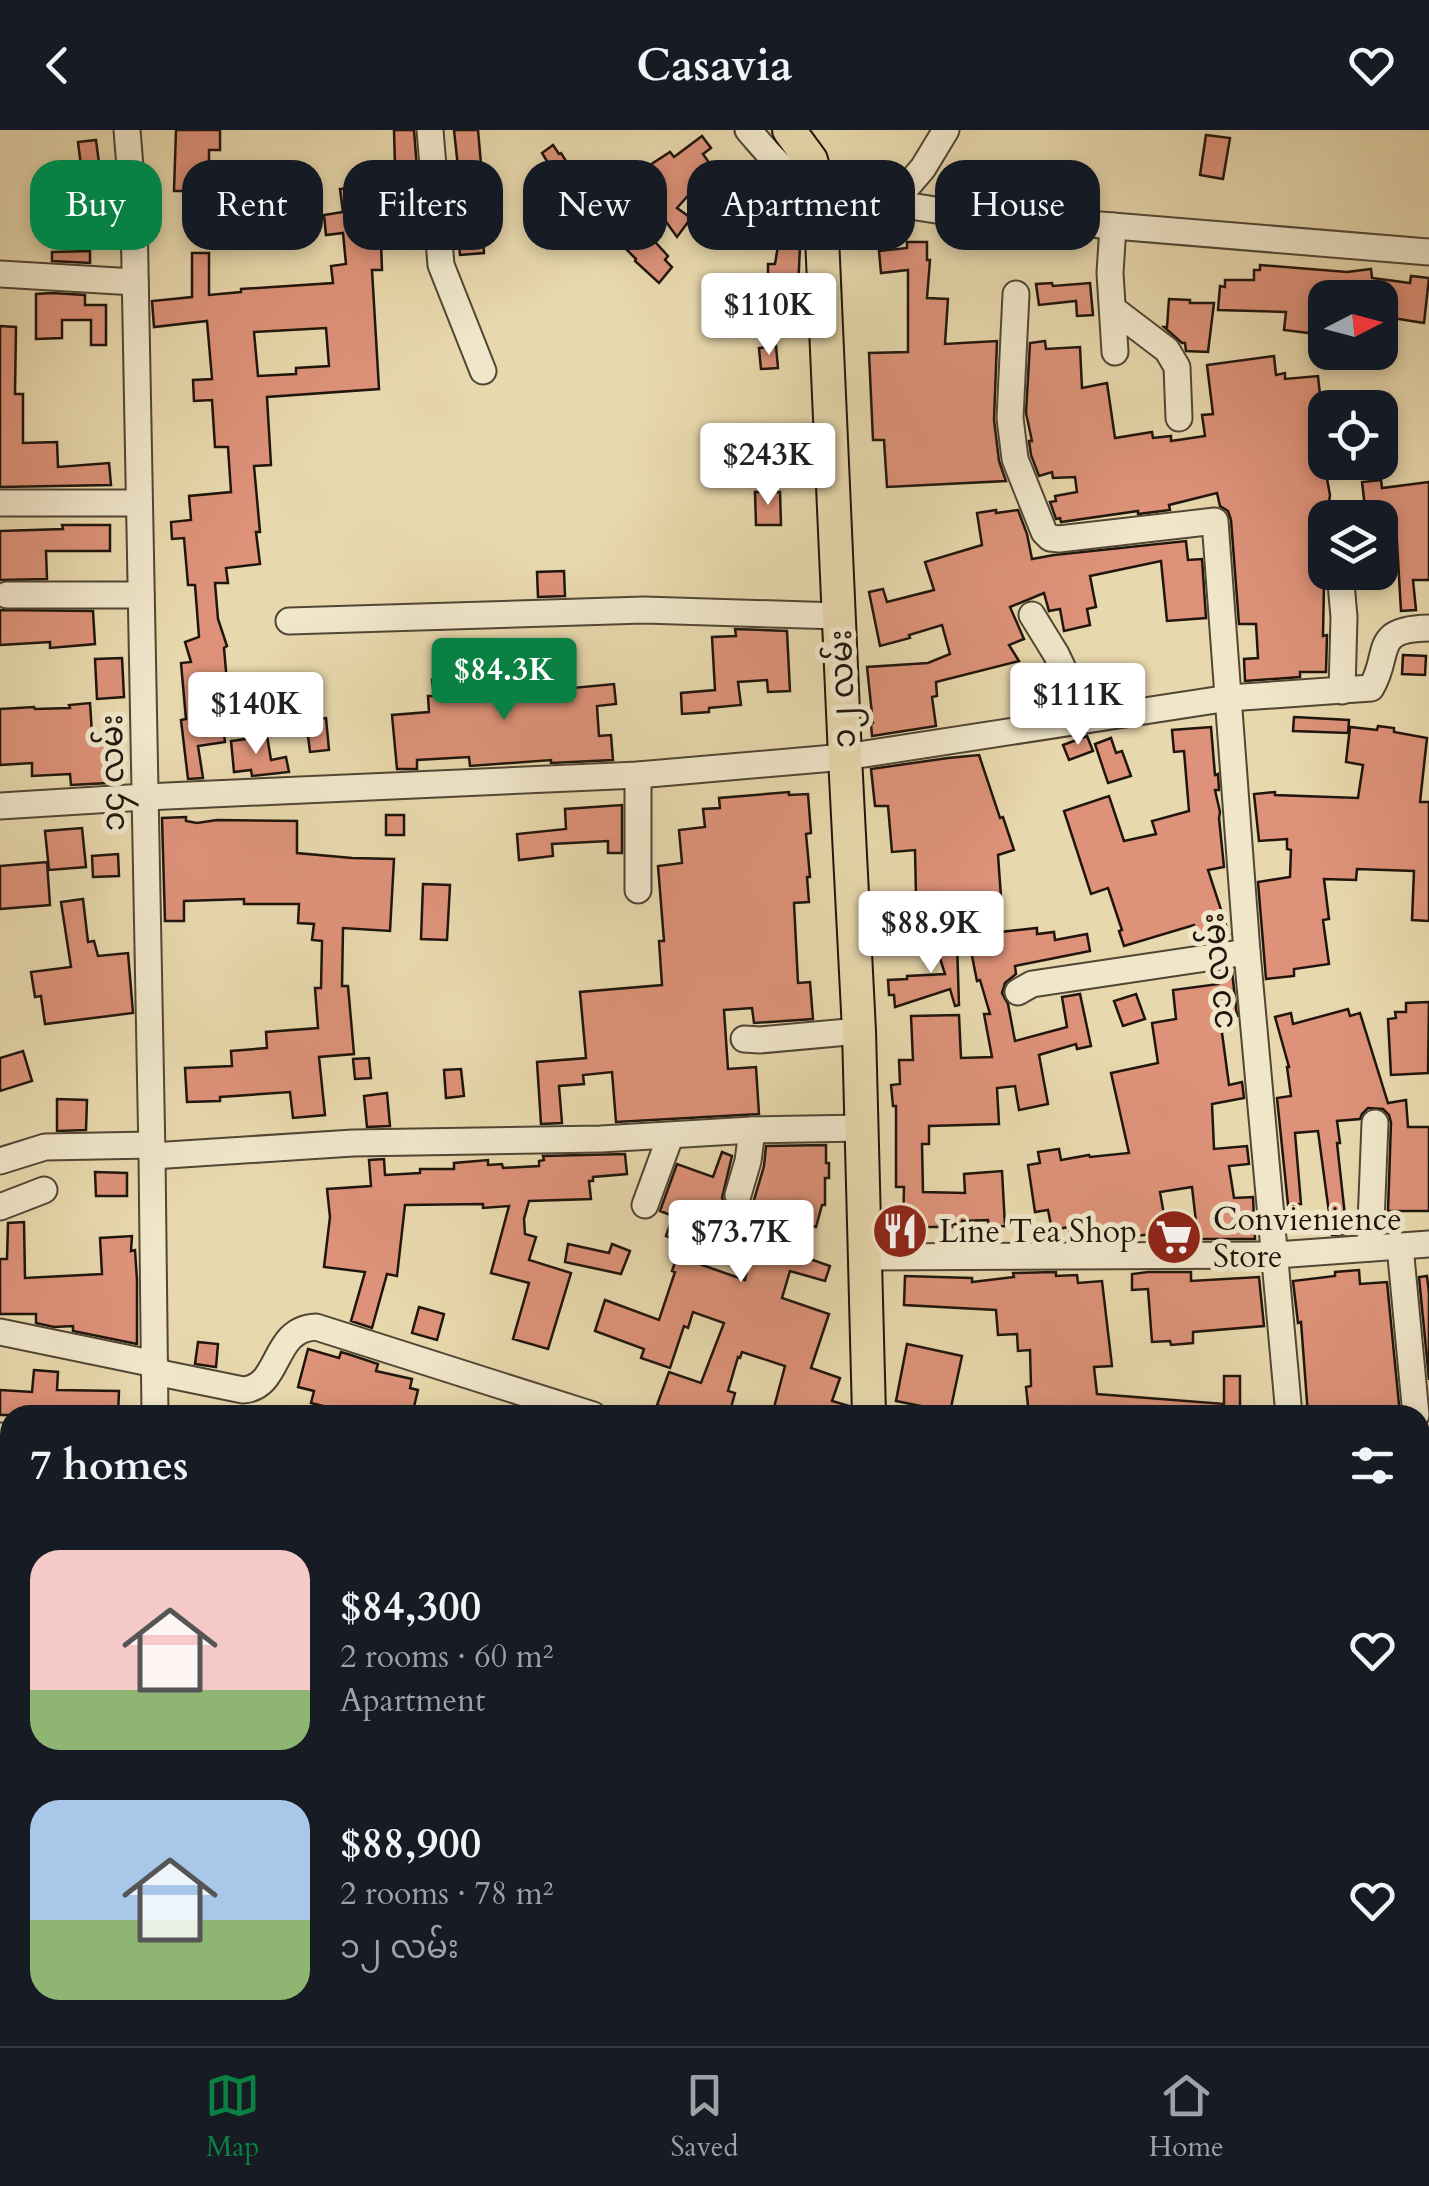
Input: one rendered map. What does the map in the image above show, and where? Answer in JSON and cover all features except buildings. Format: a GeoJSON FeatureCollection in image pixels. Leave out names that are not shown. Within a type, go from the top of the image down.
{"type":"FeatureCollection","features":[{"type":"Feature","properties":{"kind":"main road","name":"၁၂ လမ်း"},"geometry":{"type":"LineString","coordinates":[[789,130],[811,160]]}},
{"type":"Feature","properties":{"kind":"main road","name":"၁၂ လမ်း"},"geometry":{"type":"LineString","coordinates":[[823,250],[863,1128],[869,1405]]}},
{"type":"Feature","properties":{"kind":"street","name":"၁၄ လမ်း"},"geometry":{"type":"LineString","coordinates":[[127,130],[134,216],[155,1405]]}},
{"type":"Feature","properties":{"kind":"street"},"geometry":{"type":"LineString","coordinates":[[430,130],[441,264],[482,370]]}},
{"type":"Feature","properties":{"kind":"street"},"geometry":{"type":"LineString","coordinates":[[748,130],[774,160]]}},
{"type":"Feature","properties":{"kind":"street"},"geometry":{"type":"LineString","coordinates":[[915,177],[946,130]]}},
{"type":"Feature","properties":{"kind":"street"},"geometry":{"type":"LineString","coordinates":[[915,206],[1429,252]]}},
{"type":"Feature","properties":{"kind":"street"},"geometry":{"type":"LineString","coordinates":[[1113,226],[1110,273],[1116,352]]}},
{"type":"Feature","properties":{"kind":"street"},"geometry":{"type":"LineString","coordinates":[[0,274],[135,282]]}},
{"type":"Feature","properties":{"kind":"street","name":"၁၁ လမ်း"},"geometry":{"type":"LineString","coordinates":[[1016,294],[1010,418],[1015,459],[1044,532],[1059,539],[1215,521],[1247,952],[1288,1405]]}},
{"type":"Feature","properties":{"kind":"street"},"geometry":{"type":"LineString","coordinates":[[1113,309],[1167,350],[1177,367],[1179,418]]}},
{"type":"Feature","properties":{"kind":"street"},"geometry":{"type":"LineString","coordinates":[[0,503],[139,503]]}},
{"type":"Feature","properties":{"kind":"street"},"geometry":{"type":"LineString","coordinates":[[1342,590],[1342,691]]}},
{"type":"Feature","properties":{"kind":"street"},"geometry":{"type":"LineString","coordinates":[[7,595],[141,595]]}},
{"type":"Feature","properties":{"kind":"street"},"geometry":{"type":"LineString","coordinates":[[289,621],[644,610],[840,616]]}},
{"type":"Feature","properties":{"kind":"street"},"geometry":{"type":"LineString","coordinates":[[1032,615],[1065,674],[1075,720]]}},
{"type":"Feature","properties":{"kind":"street"},"geometry":{"type":"LineString","coordinates":[[0,806],[638,774],[845,757],[1229,698],[1371,688],[1386,642],[1398,632],[1429,628]]}},
{"type":"Feature","properties":{"kind":"street"},"geometry":{"type":"LineString","coordinates":[[638,774],[638,890]]}},
{"type":"Feature","properties":{"kind":"street"},"geometry":{"type":"LineString","coordinates":[[1018,992],[1032,984],[1247,952]]}},
{"type":"Feature","properties":{"kind":"street"},"geometry":{"type":"LineString","coordinates":[[744,1039],[859,1030]]}},
{"type":"Feature","properties":{"kind":"street"},"geometry":{"type":"LineString","coordinates":[[1370,1248],[1375,1123]]}},
{"type":"Feature","properties":{"kind":"street"},"geometry":{"type":"LineString","coordinates":[[0,1161],[46,1147],[152,1151],[863,1128]]}},
{"type":"Feature","properties":{"kind":"street"},"geometry":{"type":"LineString","coordinates":[[738,1195],[752,1130]]}},
{"type":"Feature","properties":{"kind":"street"},"geometry":{"type":"LineString","coordinates":[[645,1205],[670,1136]]}},
{"type":"Feature","properties":{"kind":"street"},"geometry":{"type":"LineString","coordinates":[[0,1207],[44,1190]]}},
{"type":"Feature","properties":{"kind":"street"},"geometry":{"type":"LineString","coordinates":[[865,1257],[1276,1255],[1429,1244]]}},
{"type":"Feature","properties":{"kind":"street"},"geometry":{"type":"LineString","coordinates":[[1400,1246],[1415,1405]]}},
{"type":"Feature","properties":{"kind":"street"},"geometry":{"type":"LineString","coordinates":[[0,1332],[255,1390],[288,1339],[303,1328],[316,1327],[562,1405]]}},
{"type":"Feature","properties":{"kind":"place","name":"Line Tea Shop"},"geometry":{"type":"Point","coordinates":[900,1231]}},
{"type":"Feature","properties":{"kind":"place","name":"Convienience Store"},"geometry":{"type":"Point","coordinates":[1174,1237]}}]}
